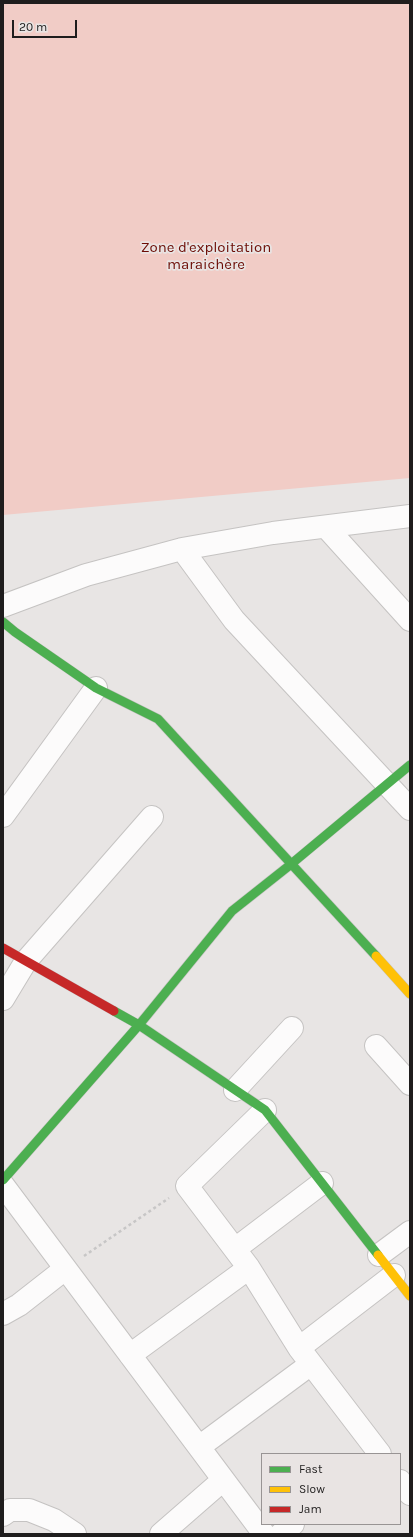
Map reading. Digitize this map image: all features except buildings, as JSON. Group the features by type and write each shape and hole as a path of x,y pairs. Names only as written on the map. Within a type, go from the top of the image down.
{"street":[{"path":"3,606 86,575 182,549 273,533 410,516"},
{"path":"326,527 410,620"},
{"path":"182,549 234,620 410,809"},
{"path":"3,622 15,632 96,688 158,719 290,865 410,994"},
{"path":"3,816 96,688"},
{"path":"3,1180 139,1025 232,911 290,865 410,765"},
{"path":"3,999 26,962 152,817"},
{"path":"3,948 139,1025 265,1110 410,1296"},
{"path":"235,1090 292,1028"},
{"path":"376,1046 410,1084"},
{"path":"265,1110 187,1186 248,1268 305,1356 379,1453"},
{"path":"234,1249 322,1183"},
{"path":"3,1185 264,1534"},
{"path":"379,1255 410,1232"},
{"path":"130,1355 248,1268"},
{"path":"3,1314 20,1305 65,1269"},
{"path":"198,1447 305,1356 394,1275"},
{"path":"161,1534 223,1480"},
{"path":"401,1482 410,1494"},
{"path":"3,1515 10,1510 29,1510 54,1520 75,1534"},
{"path":"281,1534 292,1525"}],"path":[{"path":"65,1269 187,1186"}],"green space":[{"name":"Zone d'exploitation maraichère","path":"3,3 410,3 410,478 3,515"}],"traffic: fast":[{"path":"3,622 15,632 96,688 158,719 376,956"},
{"path":"3,1180 139,1025 232,911 290,865 410,765"},
{"path":"114,1011 139,1025 265,1110 378,1255"}],"traffic: slow":[{"path":"376,956 410,994"},
{"path":"378,1255 410,1296"}],"traffic: jam":[{"path":"3,948 114,1011"}]}
